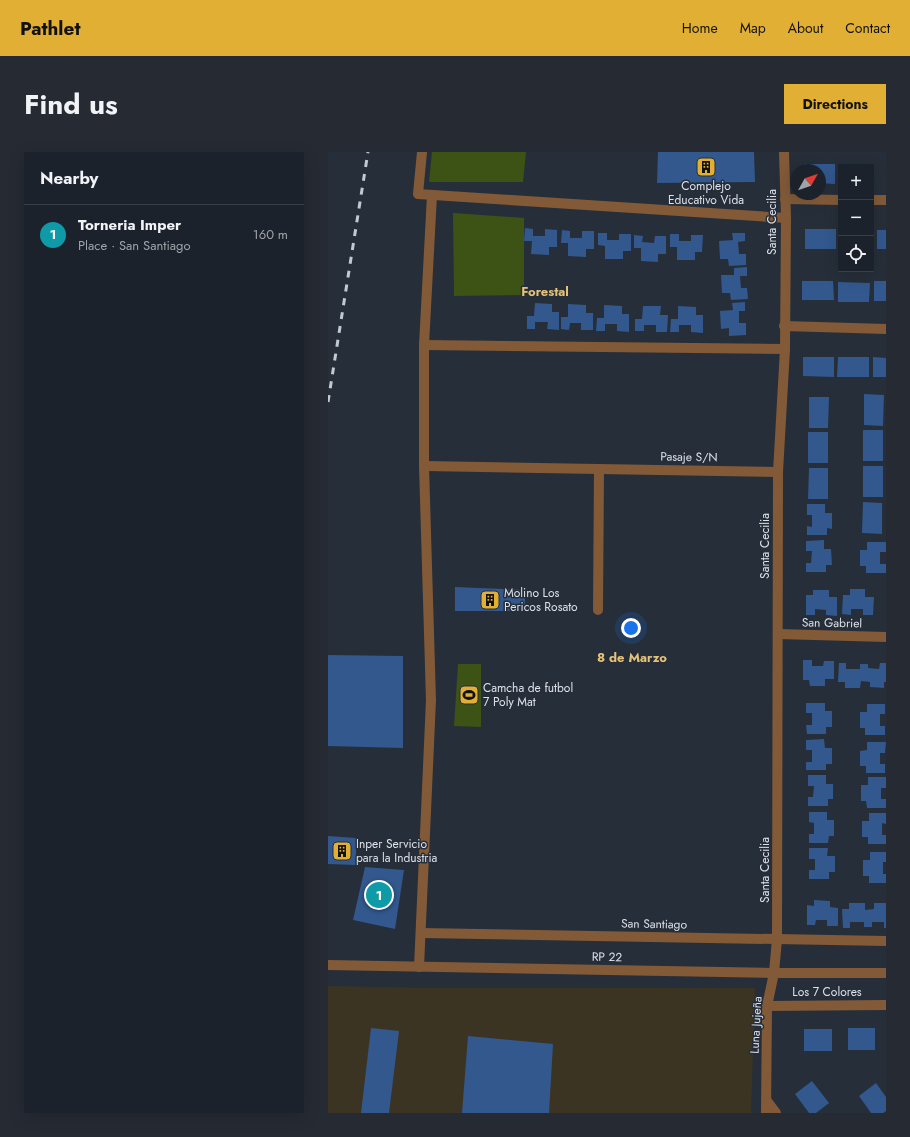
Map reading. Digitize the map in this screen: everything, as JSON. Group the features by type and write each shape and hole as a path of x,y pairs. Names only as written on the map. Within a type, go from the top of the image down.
{"street":[{"path":"422,152 418,194 786,218"},
{"name":"Santa Cecilia","path":"777,939 778,472 784,349 786,218 784,152"},
{"path":"419,967 431,700 424,466 424,344 432,195"},
{"path":"785,199 838,200"},
{"path":"874,200 886,200"},
{"path":"784,326 886,329"},
{"path":"424,344 784,349"},
{"name":"Pasaje S/N","path":"424,466 778,472"},
{"path":"598,610 599,469"},
{"name":"San Gabriel","path":"778,634 886,637"},
{"name":"San Santiago","path":"421,933 886,941"},
{"name":"Luna Jujeña","path":"766,1113 767,1006 774,973 777,939"},
{"name":"RP 22","path":"328,965 774,973 886,973"},
{"name":"Los 7 Colores","path":"767,1006 886,1005"},
{"path":"766,1101 776,1113"}],"shaded area":[{"path":"328,986 431,988 755,988 751,1113 328,1113"}],"green space":[{"path":"432,152 526,152 523,182 429,182"},
{"path":"453,213 524,218 524,295 454,296"},
{"name":"Camcha de futbol 7 Poly Mat","path":"458,664 481,664 481,727 454,726"}],"building":[{"name":"Complejo Educativo Vida","path":"658,152 754,152 755,182 657,183"},
{"path":"826,164 835,164 835,184 826,183"},
{"path":"525,228 533,229 533,236 545,236 545,229 557,230 557,247 549,247 549,255 531,254 532,241 524,241"},
{"path":"805,229 836,229 836,249 805,249"},
{"path":"562,230 570,231 570,238 582,238 582,231 594,231 594,249 586,249 586,257 568,256 568,243 561,243"},
{"path":"877,230 886,230 886,249 877,249"},
{"path":"598,233 607,233 607,240 619,240 619,234 631,234 631,251 623,251 623,259 605,259 605,246 598,245"},
{"path":"732,233 745,233 745,241 738,242 739,254 746,254 746,265 729,266 728,259 720,259 719,241 733,240"},
{"path":"670,234 679,234 679,241 691,241 691,235 703,235 702,252 695,252 695,260 677,260 677,247 670,247"},
{"path":"634,235 643,236 642,242 654,243 655,236 666,236 666,254 658,254 658,262 641,261 641,248 634,248"},
{"path":"747,267 747,276 740,276 741,288 747,288 748,299 731,300 730,293 722,293 721,275 734,275 734,268"},
{"path":"802,281 833,281 834,300 802,300"},
{"path":"874,281 886,281 886,301 874,301"},
{"path":"838,282 870,283 869,302 838,302"},
{"path":"745,302 745,311 739,311 739,323 746,323 746,335 729,336 729,328 721,329 720,311 733,310 732,303"},
{"path":"535,303 552,304 552,312 559,312 559,330 547,329 548,322 535,322 535,329 527,329 527,316 534,316"},
{"path":"568,304 586,305 586,313 593,313 593,330 581,330 581,323 570,323 569,330 561,329 561,317 568,317"},
{"path":"604,305 622,306 622,314 629,314 629,332 617,331 617,324 605,324 605,331 596,331 597,318 604,318"},
{"path":"643,306 661,306 660,315 668,315 667,332 656,332 656,325 644,325 644,331 635,331 635,319 642,319"},
{"path":"678,306 696,307 696,315 703,315 703,333 691,332 691,325 679,325 679,332 670,332 671,319 678,319"},
{"path":"803,357 834,357 834,377 803,376"},
{"path":"838,357 869,357 869,377 837,377"},
{"path":"873,357 886,358 886,377 873,377"},
{"path":"864,394 884,395 883,426 864,425"},
{"path":"809,397 829,397 828,428 809,428"},
{"path":"863,430 883,430 883,461 863,461"},
{"path":"808,432 828,432 828,463 808,463"},
{"path":"863,466 883,466 883,497 863,497"},
{"path":"809,468 828,468 828,499 808,499"},
{"path":"863,502 882,503 882,534 862,533"},
{"path":"807,504 825,504 825,513 832,513 832,529 827,528 827,535 807,535 807,526 812,527 812,515 807,515"},
{"path":"824,540 824,549 831,549 832,565 826,565 826,572 806,572 806,563 811,563 812,551 806,551 806,541"},
{"path":"867,542 886,542 886,552 880,552 880,564 886,564 886,573 866,573 866,566 860,566 860,550 867,550"},
{"name":"Molino Los Pericos Rosato","path":"455,587 525,590 525,611 455,611"},
{"path":"850,589 865,589 865,597 874,597 873,615 863,615 863,609 851,609 851,615 842,614 843,595 850,595"},
{"path":"813,590 829,590 829,597 837,597 837,616 826,615 826,610 815,609 815,615 806,615 806,595 813,595"},
{"path":"328,655 403,656 403,748 328,746"},
{"path":"803,660 812,660 812,666 823,666 824,661 834,661 834,679 825,679 825,686 810,686 809,680 803,680"},
{"path":"839,663 846,663 846,669 860,669 860,664 868,664 868,668 879,669 880,663 886,663 886,682 884,682 884,688 870,687 870,682 861,681 860,688 845,688 845,682 838,682"},
{"path":"806,703 825,703 825,711 832,711 832,727 826,727 826,734 807,734 806,725 812,725 812,713 806,713"},
{"path":"867,704 885,704 885,714 880,714 880,726 885,726 885,735 865,735 865,728 860,728 860,712 867,712"},
{"path":"824,739 825,748 832,748 832,764 826,764 826,770 806,770 806,762 812,762 812,750 806,750 806,740"},
{"path":"867,742 886,742 885,753 880,753 880,764 885,764 885,773 866,773 866,766 860,766 860,751 867,750"},
{"path":"808,775 826,775 826,784 833,784 833,799 828,799 828,806 808,806 808,797 813,797 814,786 808,786"},
{"path":"868,777 886,777 886,788 881,788 881,799 886,799 886,808 867,808 866,801 861,801 861,785 868,785"},
{"path":"809,812 827,812 827,820 834,820 834,836 829,836 828,843 809,843 809,834 814,834 814,823 809,822"},
{"path":"869,813 886,813 886,824 882,823 882,835 886,835 886,844 868,844 868,837 862,837 862,821 869,821"},
{"name":"Inper Servicio para la Industria","path":"328,836 356,838 356,865 328,864"},
{"path":"809,848 828,848 827,856 835,856 835,872 829,872 829,879 809,879 809,870 815,870 815,859 809,859"},
{"path":"870,852 886,852 886,862 883,862 883,874 886,874 886,883 869,883 869,876 863,876 863,860 870,860"},
{"path":"365,867 404,870 395,929 353,920"},
{"path":"814,900 830,901 830,907 838,908 838,926 827,926 827,920 816,920 815,925 807,925 807,905 814,906"},
{"path":"849,903 865,903 865,910 874,909 874,903 886,903 886,928 884,928 884,922 872,922 872,927 864,927 864,922 850,922 850,928 843,928 842,909 849,909"},
{"path":"371,1028 399,1031 389,1113 361,1113"},
{"path":"848,1028 875,1028 875,1050 848,1050"},
{"path":"804,1029 832,1029 832,1051 804,1051"},
{"path":"468,1036 553,1044 549,1113 462,1113"},
{"path":"812,1081 829,1103 816,1113 809,1113 795,1094"},
{"path":"876,1083 886,1097 886,1111 883,1113 871,1113 859,1096"}],"railway":[{"path":"328,402 368,152"}],"place":[{"name":"Complejo Educativo Vida","path":"706,167"},
{"name":"Molino Los Pericos Rosato","path":"490,600"},
{"name":"Camcha de futbol 7 Poly Mat","path":"469,695"},
{"name":"Inper Servicio para la Industria","path":"342,851"},
{"name":"Torneria Imper","path":"379,895"}],"district":[{"name":"Forestal","path":"545,291"},
{"name":"8 de Marzo","path":"632,657"}]}
